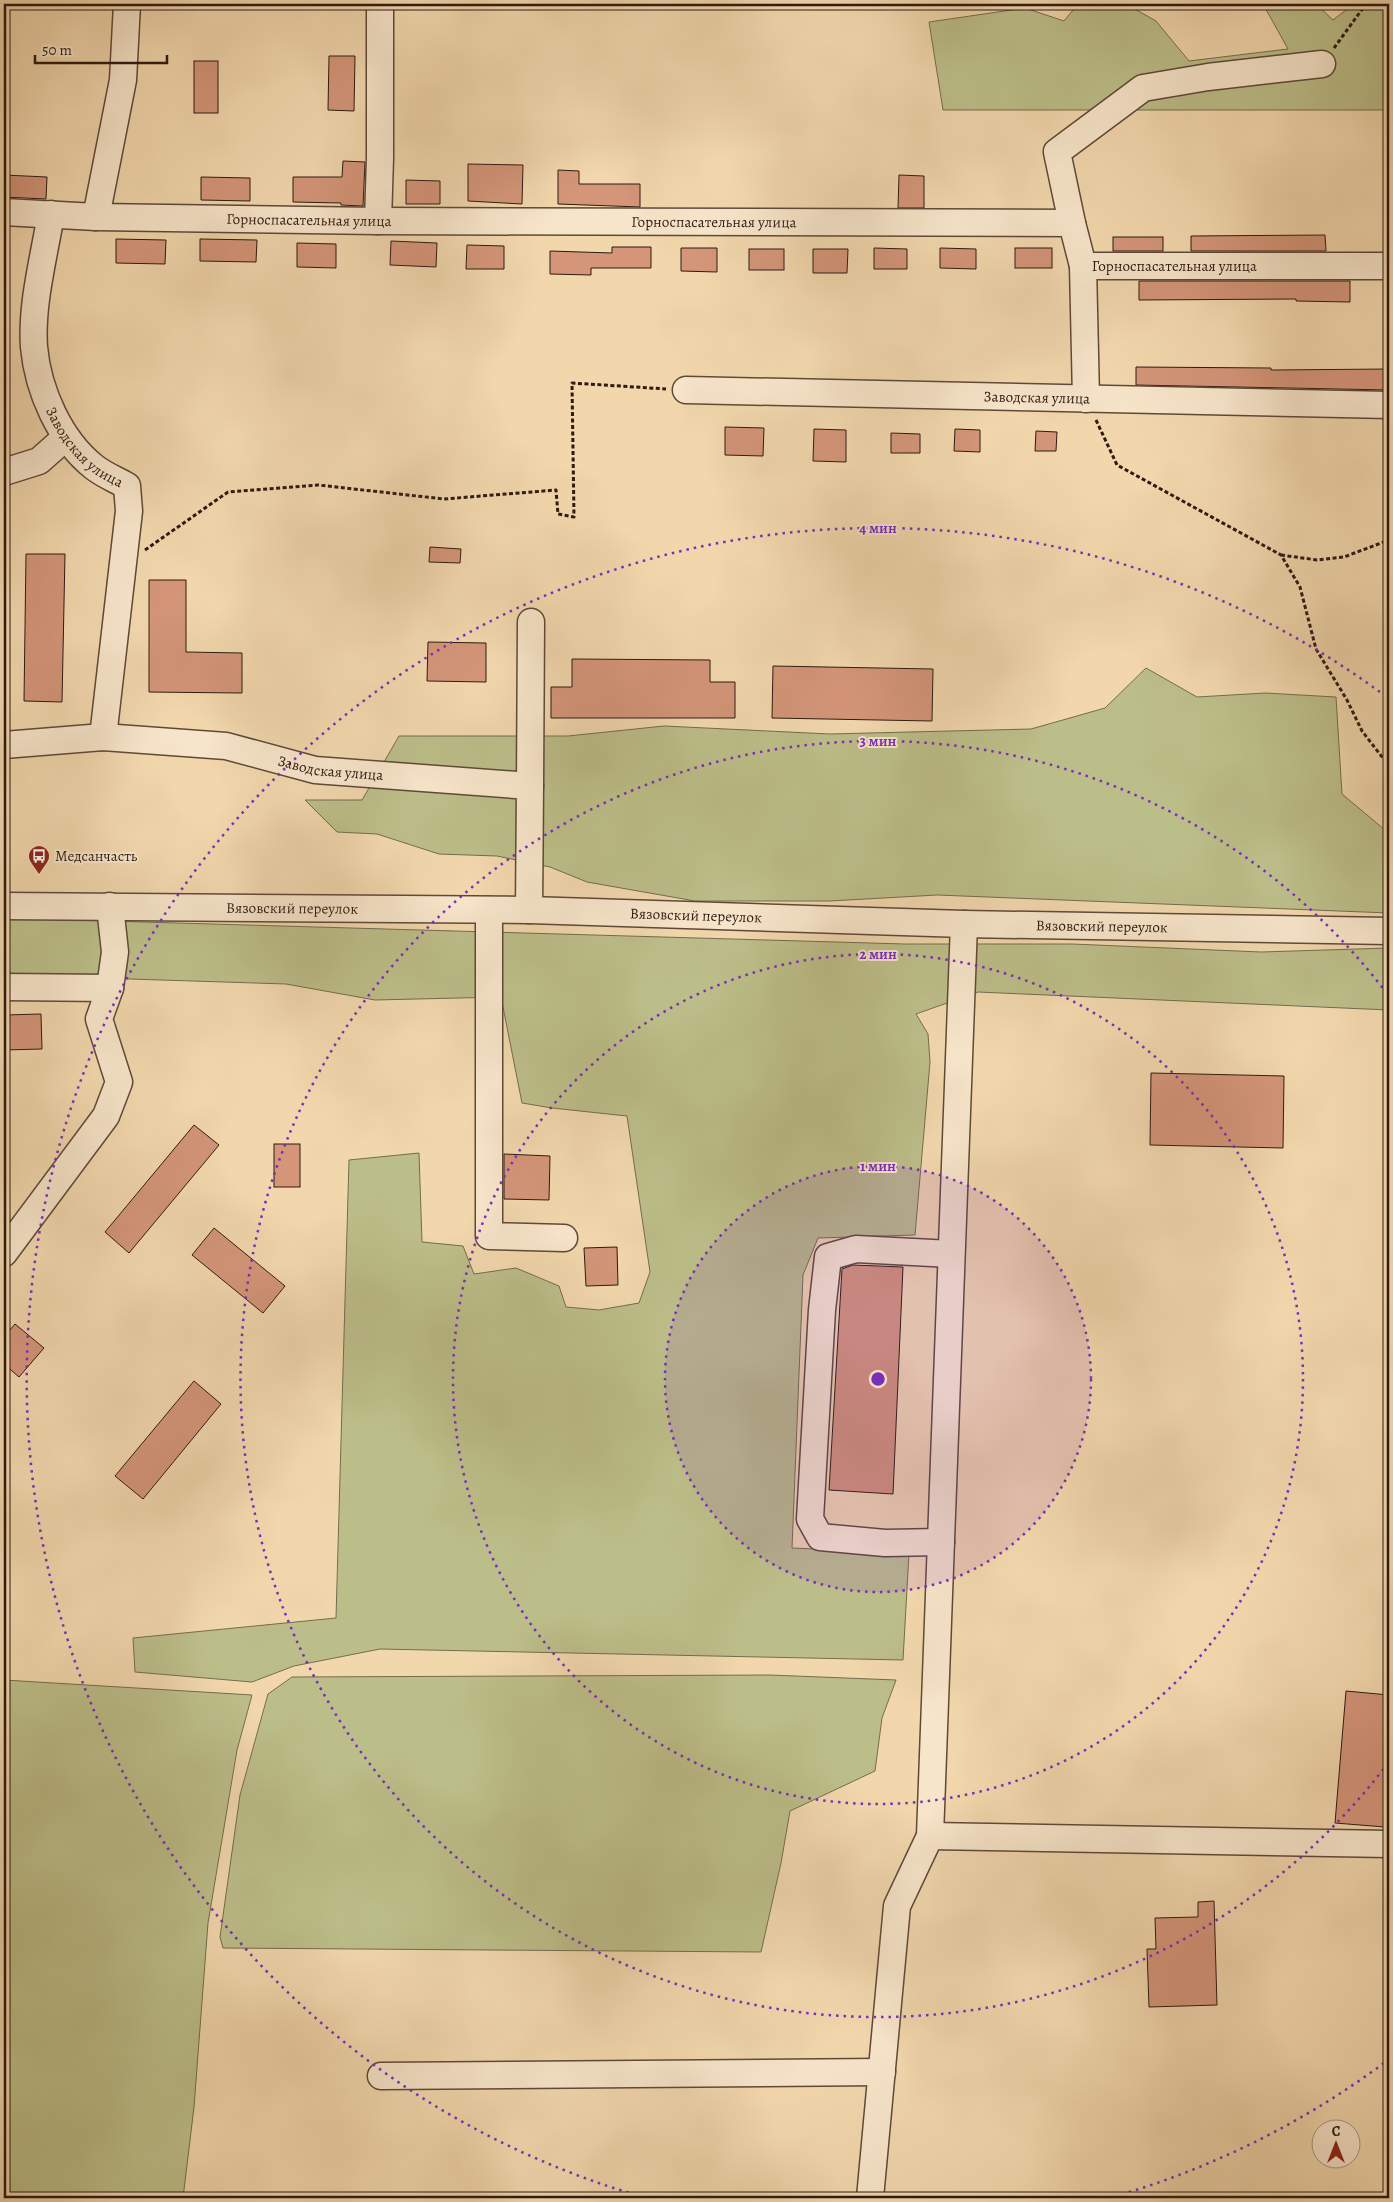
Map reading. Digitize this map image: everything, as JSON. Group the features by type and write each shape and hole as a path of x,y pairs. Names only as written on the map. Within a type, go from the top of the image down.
{"street":[{"path":"96,216 124,80 127,4"},
{"path":"378,221 380,4"},
{"path":"1072,223 1057,152 1143,88 1208,77 1322,64"},
{"name":"Горноспасательная улица","path":"4,212 96,216 378,221 1072,223 1083,266 1389,266"},
{"name":"Заводская улица","path":"51,214 36,304 34,347 44,395 65,438 94,468 127,486 128,511 103,737"},
{"path":"1083,266 1086,399"},
{"name":"Заводская улица","path":"686,390 1389,405"},
{"path":"4,472 39,461 65,438"},
{"path":"529,910 531,622"},
{"name":"Заводская улица","path":"4,745 103,737 226,746 315,770 530,786"},
{"name":"Вязовский переулок","path":"4,906 529,910 964,924 1389,931"},
{"path":"5,1250 106,1116 119,1082 99,1019 110,988 115,952 110,906"},
{"path":"489,910 488,1236 564,1238"},
{"path":"870,2198 898,1906 930,1836 964,924"},
{"path":"4,986 110,988"},
{"path":"941,1542 885,1543 820,1537 810,1519 822,1310 828,1257 856,1249 952,1254"},
{"path":"930,1836 1389,1844"},
{"path":"381,2076 882,2072"}],"path":[{"path":"1322,64 1366,4"},
{"path":"122,567 228,492 318,485 444,499 556,490 558,514 574,517 572,384 686,390"},
{"path":"1086,399 1117,465 1281,555 1317,560 1344,557 1389,540"},
{"path":"1281,555 1300,587 1316,649 1347,700 1362,731 1389,766"}],"green space":[{"path":"1078,4 1126,4 1156,21 1189,61 1288,49 1263,4 1316,4 1333,20 1354,4 1389,4 1389,110 943,110 929,22 1025,8 1064,21"},
{"path":"1146,668 1197,697 1265,693 1336,697 1342,794 1385,830 1389,829 1389,913 937,895 830,901 695,901 587,882 550,867 497,856 439,854 377,834 337,832 305,800 362,800 399,736 568,736 664,726 830,734 1031,729 1105,708"},
{"path":"4,918 905,944 1072,944 1261,952 1389,948 1389,1010 978,992 916,1014 928,1034 930,1062 915,1235 818,1238 803,1275 792,1548 909,1553 903,1660 380,1649 294,1666 252,1682 135,1672 133,1638 336,1618 349,1160 419,1153 422,1242 463,1246 474,1274 516,1268 559,1286 566,1307 599,1310 639,1303 650,1272 627,1116 522,1103 501,997 375,1000 286,984 4,975"},
{"path":"770,1675 896,1680 882,1718 875,1771 790,1811 781,1863 761,1952 223,1948 220,1937 240,1795 268,1694 292,1677"},
{"path":"4,1680 252,1695 237,1750 208,1923 194,2107 183,2198 4,2198"}],"building":[{"path":"329,56 355,56 354,111 328,110"},
{"path":"194,61 218,61 218,113 194,113"},
{"path":"343,161 365,162 363,206 341,205 341,203 293,202 293,177 342,177"},
{"path":"468,164 523,165 522,204 468,201"},
{"path":"558,170 579,171 579,184 640,184 640,207 558,204"},
{"path":"4,175 47,177 46,199 4,197"},
{"path":"899,175 924,176 924,208 898,208"},
{"path":"201,177 250,178 250,201 201,200"},
{"path":"406,180 440,181 440,204 406,204"},
{"path":"1325,235 1326,251 1191,251 1191,236"},
{"path":"1113,237 1163,237 1163,251 1113,251"},
{"path":"116,239 166,240 165,264 116,263"},
{"path":"200,239 257,240 256,262 200,261"},
{"path":"391,241 437,243 436,267 390,265"},
{"path":"297,243 336,244 336,268 297,267"},
{"path":"467,245 504,246 504,269 466,269"},
{"path":"612,247 651,247 651,268 591,268 591,275 550,274 550,251 612,253"},
{"path":"681,248 717,248 717,272 681,271"},
{"path":"874,248 907,249 907,269 874,269"},
{"path":"940,248 976,249 976,269 940,268"},
{"path":"1015,248 1052,248 1052,268 1015,268"},
{"path":"749,249 784,249 784,270 749,270"},
{"path":"813,249 848,249 847,273 813,273"},
{"path":"1139,281 1350,281 1350,302 1296,301 1296,299 1139,300"},
{"path":"1136,367 1271,368 1271,370 1389,369 1389,390 1136,385"},
{"path":"725,427 764,428 763,456 725,455"},
{"path":"814,429 846,430 846,462 813,461"},
{"path":"955,429 980,430 980,452 954,451"},
{"path":"1036,431 1057,432 1056,451 1035,451"},
{"path":"891,433 920,434 920,453 891,453"},
{"path":"430,547 461,549 460,563 429,562"},
{"path":"26,554 65,554 62,702 24,701"},
{"path":"149,580 186,580 186,652 242,653 242,693 149,692"},
{"path":"428,642 486,643 486,682 427,681"},
{"path":"572,659 710,660 710,682 735,682 735,718 551,718 551,687 572,687"},
{"path":"773,666 933,669 932,721 772,718"},
{"path":"41,1014 42,1049 4,1050 4,1015"},
{"path":"1151,1073 1284,1076 1283,1148 1150,1145"},
{"path":"194,1125 219,1145 129,1253 105,1232"},
{"path":"274,1144 300,1144 300,1187 274,1187"},
{"path":"504,1154 550,1156 549,1200 504,1199"},
{"path":"214,1228 285,1286 263,1313 192,1255"},
{"path":"617,1247 618,1285 586,1286 584,1248"},
{"path":"853,1265 903,1267 893,1494 829,1490 842,1269"},
{"path":"15,1324 44,1348 19,1377 4,1364 4,1337"},
{"path":"194,1381 221,1404 143,1499 115,1476"},
{"path":"1346,1691 1389,1695 1389,1776 1385,1827 1335,1823"},
{"path":"1214,1901 1217,2005 1149,2007 1147,1949 1156,1949 1155,1918 1198,1917 1198,1902"}],"place":[{"name":"Медсанчасть","path":"39,875"}]}
